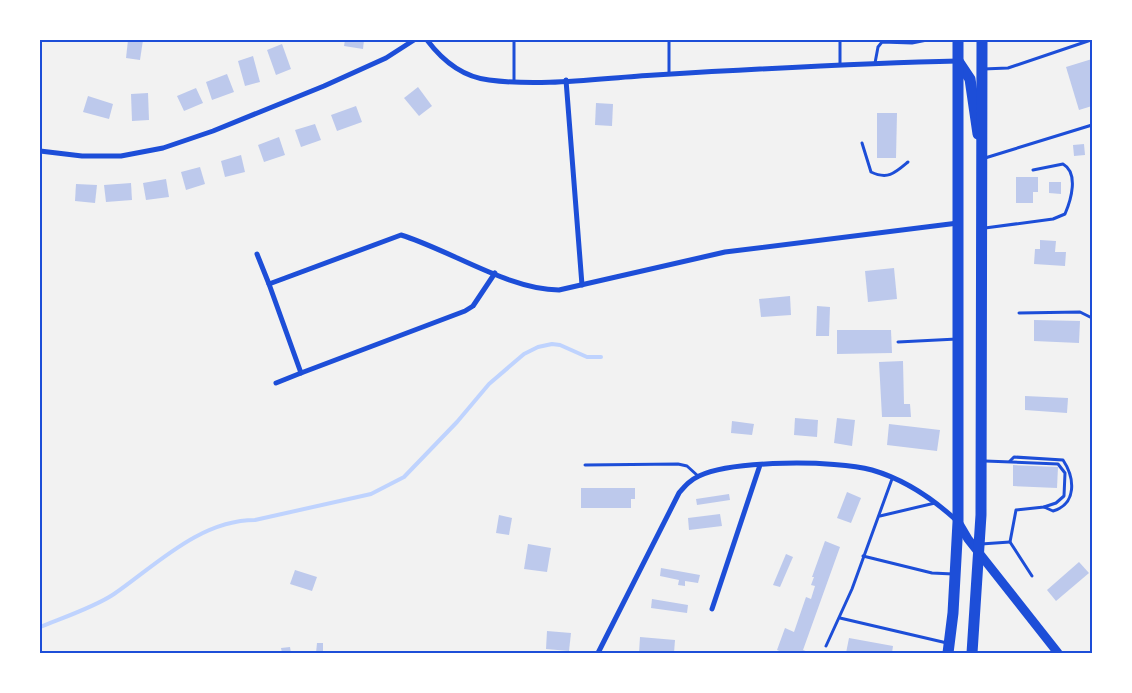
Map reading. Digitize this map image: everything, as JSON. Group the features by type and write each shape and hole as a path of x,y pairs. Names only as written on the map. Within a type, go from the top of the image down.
{"main road":[{"path":"948,648 956,574 958,522 960,339 958,40"},
{"path":"972,653 979,549 982,461 982,40"},
{"path":"958,61 970,79 975,125 982,142"}],"street":[{"path":"40,151 82,156 121,156 163,148 213,131 324,86 386,58 414,40"},
{"path":"427,40 446,61 469,75 488,80 566,80 840,64 958,61"},
{"path":"566,80 582,285"},
{"path":"269,284 401,235 517,283 548,290 582,285 725,252 958,222"},
{"path":"257,254 301,373"},
{"path":"276,383 465,311 473,306 495,273"},
{"path":"598,653 672,506 688,483 709,472 760,465 823,463 872,470 937,502 958,522 1058,653"},
{"path":"712,609 760,465"}],"lane":[{"path":"160,40 176,40"},
{"path":"514,40 514,81"},
{"path":"668,74 669,40"},
{"path":"840,40 840,64"},
{"path":"875,63 878,48 882,41 912,43 927,40"},
{"path":"982,69 1008,68 1091,40"},
{"path":"982,158 1092,125"},
{"path":"862,143 871,172 880,177 892,176 908,162"},
{"path":"982,228 1053,219 1065,214 1070,202 1072,173 1068,167 1062,164 1033,170"},
{"path":"1019,313 1080,312 1092,318"},
{"path":"898,342 960,339"},
{"path":"1009,462 1014,457 1063,460 1070,470 1071,498 1064,508 1053,511 1044,507"},
{"path":"982,461 1058,464 1064,474 1064,496 1056,503 1044,507 1016,510 1010,542 1032,576"},
{"path":"585,464 678,464 687,466 698,477"},
{"path":"826,646 840,618 880,516 892,479"},
{"path":"880,516 937,502"},
{"path":"979,549 1010,542"},
{"path":"863,556 932,573 956,574"},
{"path":"840,618 924,637 948,648"}],"building":[{"path":"128,40 143,40 140,60 126,58"},
{"path":"345,40 364,40 363,49 344,46"},
{"path":"282,44 291,69 276,75 267,50"},
{"path":"253,56 260,82 245,86 238,61"},
{"path":"1092,59 1092,106 1079,110 1066,67"},
{"path":"227,74 234,92 212,100 206,82"},
{"path":"418,87 432,106 419,116 404,98"},
{"path":"196,88 203,103 184,111 177,96"},
{"path":"148,93 149,120 132,121 131,94"},
{"path":"88,96 113,104 109,119 83,112"},
{"path":"596,103 613,104 612,126 595,125"},
{"path":"356,106 362,122 337,131 331,115"},
{"path":"877,113 897,113 896,158 877,158"},
{"path":"315,124 321,140 301,147 295,130"},
{"path":"279,137 285,155 264,162 258,145"},
{"path":"1084,144 1085,155 1074,156 1073,145"},
{"path":"241,155 245,172 225,177 221,161"},
{"path":"200,167 205,184 186,190 181,172"},
{"path":"1016,177 1038,177 1038,192 1033,192 1033,203 1016,203"},
{"path":"166,179 169,197 146,200 143,183"},
{"path":"1049,182 1061,182 1061,194 1049,193"},
{"path":"131,183 132,200 106,202 104,185"},
{"path":"76,184 97,185 95,203 75,201"},
{"path":"1040,240 1056,241 1055,252 1066,252 1065,266 1034,264 1035,249 1040,249"},
{"path":"894,268 897,299 868,302 865,271"},
{"path":"790,296 791,315 761,317 759,299"},
{"path":"817,306 830,307 829,336 816,336"},
{"path":"1034,320 1080,321 1079,343 1034,341"},
{"path":"837,330 891,330 892,353 837,354"},
{"path":"903,361 904,404 910,404 911,417 882,417 879,362"},
{"path":"1025,396 1068,398 1067,413 1025,410"},
{"path":"795,418 818,420 817,437 794,435"},
{"path":"837,418 855,420 852,446 834,443"},
{"path":"732,421 754,424 752,435 731,433"},
{"path":"889,424 940,430 937,451 887,445"},
{"path":"1013,465 1058,467 1057,488 1013,486"},
{"path":"581,488 635,488 635,499 631,499 631,508 581,508"},
{"path":"847,492 861,498 851,523 837,518"},
{"path":"729,494 730,500 697,505 696,499"},
{"path":"720,514 722,526 689,530 688,518"},
{"path":"499,515 512,518 509,535 496,533"},
{"path":"825,541 840,547 803,650 811,653 784,653 777,650 785,628 794,632 806,597 811,599 815,586 811,585 814,577 812,577"},
{"path":"528,544 551,548 547,572 524,569"},
{"path":"786,554 793,557 780,587 773,585"},
{"path":"1079,562 1089,573 1056,601 1047,590"},
{"path":"661,568 700,575 698,583 685,581 685,586 678,585 679,580 660,576"},
{"path":"295,570 317,577 312,591 290,584"},
{"path":"652,599 688,605 687,613 651,608"},
{"path":"547,631 571,633 569,651 546,649"},
{"path":"640,637 675,640 674,653 639,653"},
{"path":"849,638 893,646 892,653 846,653"},
{"path":"317,643 323,643 323,653 316,653"},
{"path":"290,647 291,653 282,653 281,648"}],"waterway":[{"path":"40,627 106,599 180,546 216,527 371,494 404,477 457,422 489,384 524,354 538,347 552,344 560,345 587,357 601,357"}]}
